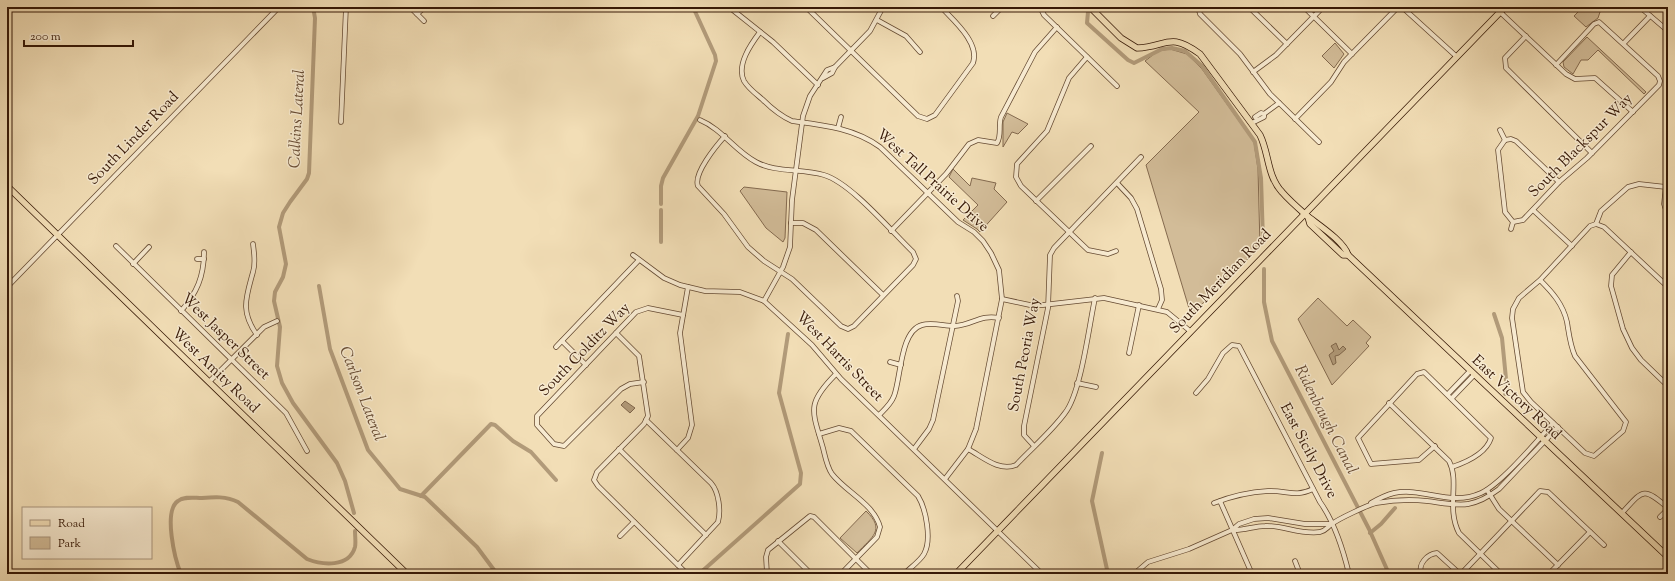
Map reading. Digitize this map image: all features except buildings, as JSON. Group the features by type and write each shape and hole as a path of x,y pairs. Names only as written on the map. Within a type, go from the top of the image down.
{"main road":[{"name":"East Victory Road","path":"1090,7 1125,41 1137,48 1165,41 1174,41 1192,48 1206,61 1254,121 1265,144 1270,172 1277,186 1306,215 1310,224 1343,255 1348,255 1668,557"},
{"name":"South Meridian Road","path":"956,574 1190,332 1306,215 1502,9"},
{"name":"West Amity Road","path":"7,186 407,574"}],"street":[{"name":"South Linder Road","path":"7,287 279,7"},
{"path":"341,122 346,7"},
{"path":"410,7 424,21"},
{"path":"417,14 425,7"},
{"path":"729,7 760,32 818,85"},
{"path":"806,7 918,116 927,119 935,115 973,63 974,51 971,43 941,7"},
{"path":"764,301 782,271 790,247 801,122 810,96 823,78 832,74 835,67 870,31 883,7"},
{"path":"993,16 1002,7"},
{"path":"1040,7 1044,15 1117,86"},
{"path":"1249,7 1287,44"},
{"path":"1304,7 1352,54"},
{"path":"1253,72 1287,44 1323,7"},
{"path":"1295,119 1331,82 1344,62 1398,7"},
{"path":"1402,7 1457,57"},
{"path":"1640,7 1668,31"},
{"path":"1198,8 1200,14 1230,43 1279,103 1319,142"},
{"path":"1502,9 1526,36 1566,74 1575,79 1595,78 1633,112"},
{"path":"1556,65 1594,24 1599,22 1624,44 1650,16"},
{"path":"877,20 906,36 920,52"},
{"path":"891,231 946,174 969,144 978,140 997,143 1000,137 999,124 1001,117 1035,52 1057,27"},
{"name":"West Tall Prairie Drive","path":"760,32 748,50 742,75 747,85 775,112 792,121 838,128 865,137 880,147 958,222 974,232 986,246 999,270 1002,299 976,429 968,449 946,479"},
{"path":"1526,36 1505,58 1504,66 1592,153"},
{"name":"South Blackspur Way","path":"1513,222 1523,220 1659,85 1660,81 1658,76 1624,44"},
{"path":"1088,57 1069,78 1051,125 1019,160 1016,173 1019,183 1088,250 1108,254 1116,251"},
{"path":"1254,121 1259,121 1264,117 1264,114 1279,103"},
{"path":"838,128 841,117"},
{"path":"700,120 711,125 725,136 756,162 770,167 822,174 842,184 913,252 916,259 913,265 854,326 848,329 841,326 792,279 782,271 764,261 748,247 724,214 699,188 697,182 698,176 713,151 725,136"},
{"path":"1500,130 1505,140"},
{"path":"1511,229 1513,222 1506,212 1498,150 1505,140 1511,139 1516,141 1560,182"},
{"path":"1036,201 1091,146"},
{"name":"South Peoria Way","path":"1034,446 1026,438 1024,426 1049,304 1050,255 1069,232 1141,157"},
{"path":"1668,168 1664,204 1668,216"},
{"path":"1117,183 1131,198 1137,209 1161,288 1162,300 1158,309"},
{"path":"1596,224 1601,211 1628,187 1639,184 1666,187"},
{"path":"1533,210 1572,246"},
{"path":"791,223 803,223 816,230 883,295"},
{"path":"1540,280 1555,296 1563,309 1570,344 1575,356 1624,420 1626,425 1623,431 1596,454 1590,456 1585,454 1526,397 1520,386 1512,318 1513,309 1519,298 1540,280 1590,226 1596,224 1604,227 1668,287"},
{"path":"253,244 253,272 246,295 246,311 250,326 257,335"},
{"name":"West Jasper Street","path":"116,246 286,413 307,451"},
{"path":"133,264 150,247"},
{"path":"181,311 194,297 204,259 204,252"},
{"path":"1631,252 1615,271 1611,278 1610,286 1628,342 1641,360 1664,384 1668,386"},
{"name":"West Harris Street","path":"633,255 664,278 688,287 705,291 740,292 764,301 812,345 836,374 946,479 996,532 1042,574"},
{"path":"197,259 204,259"},
{"path":"556,347 639,260"},
{"path":"677,450 688,438 692,425 680,343 688,287"},
{"path":"914,449 929,429 933,420 958,301 957,296"},
{"path":"1002,299 1030,304 1049,304 1095,298 1139,305 1158,309 1172,315 1190,332"},
{"path":"968,449 998,466 1008,468 1016,464 1065,414 1072,402 1077,383 1095,298"},
{"path":"1129,354 1139,305"},
{"name":"South Colditz Way","path":"644,382 630,384 621,389 567,444 560,447 554,444 538,428 536,422 537,416 616,333 642,309 648,308 683,315"},
{"path":"879,415 894,397 907,338 915,328 927,324 953,326 967,325 986,316 999,318"},
{"path":"209,382 264,327 277,322"},
{"path":"616,333 639,356 648,410 646,420 597,472 594,480 598,486 687,574"},
{"path":"562,341 586,365"},
{"name":"East Sicily Drive","path":"1196,394 1208,380 1222,353 1229,347 1235,345 1242,349 1342,545 1349,574"},
{"path":"890,362 901,365"},
{"path":"1435,446 1419,460 1371,464 1358,438 1389,403 1417,374 1421,372 1426,374 1448,394 1491,438 1474,459 1452,467"},
{"path":"1448,394 1472,373"},
{"path":"1452,398 1472,373"},
{"path":"836,374 820,390 815,402 813,415 832,474 876,516 880,527 877,537 841,574"},
{"path":"1077,383 1096,387"},
{"path":"1389,403 1445,455 1452,467 1452,518 1459,534 1501,574"},
{"path":"646,420 714,487 719,514 718,522 678,565"},
{"path":"1232,530 1266,526 1319,532 1326,530 1332,524 1374,504 1404,500 1453,506 1474,503 1490,497 1499,490 1542,439 1553,423"},
{"path":"1363,509 1393,493 1410,492 1453,498 1472,496 1487,490 1542,439 1558,427"},
{"path":"819,434 839,428 851,431 918,496 924,505 927,516 926,546 924,554 904,574"},
{"path":"619,449 706,535"},
{"path":"1214,503 1246,493 1268,491 1300,494 1313,489"},
{"path":"1487,490 1490,497 1512,520 1558,564"},
{"path":"1421,574 1421,564 1434,553 1440,555 1461,574 1538,493 1542,491 1548,492 1604,545"},
{"path":"1622,513 1639,495 1646,492 1654,495 1668,508 1660,517"},
{"path":"1220,501 1252,574"},
{"path":"767,574 766,557 768,550 810,516 814,517 871,574"},
{"path":"1134,574 1148,562 1189,549 1232,530 1239,524 1254,519 1268,518 1305,524 1332,524"},
{"path":"620,536 634,522"},
{"path":"1549,574 1590,532"},
{"path":"778,541 811,574"},
{"path":"1295,561 1300,574"}],"green space":[{"path":"1583,7 1604,7 1598,18 1586,27 1574,16"},
{"path":"1587,37 1646,92 1644,94 1598,50 1588,60 1581,60 1573,74 1564,67 1563,62"},
{"path":"1335,43 1344,54 1334,68 1322,56"},
{"path":"1170,49 1187,54 1202,69 1254,142 1258,169 1260,247 1191,315 1146,165 1199,112 1145,61 1158,51"},
{"path":"1007,113 1028,124 1018,134 1012,132 1003,147 1003,122"},
{"path":"953,169 970,186 972,178 996,183 994,189 1007,202 980,232 963,220 978,205 949,177"},
{"path":"744,187 787,192 785,238 783,242 766,228 740,191"},
{"path":"1318,298 1347,326 1353,320 1371,337 1366,343 1369,346 1332,385 1298,319"},
{"path":"866,511 875,523 875,533 857,553 840,538"}],"shaded area":[{"path":"1336,343 1339,350 1343,346 1346,349 1339,355 1335,356 1336,363 1333,365 1329,355 1334,351 1331,346"},
{"path":"625,401 635,408 630,413 621,405"}],"waterway":[{"name":"Calkins Lateral","path":"313,7 315,18 309,173 307,179 283,213 279,227 286,264 283,277 275,292 274,301 280,327 277,366 282,383 293,403 337,463 345,481 354,513"},
{"path":"661,204 661,186 663,178 698,116 716,61 715,55 693,7"},
{"name":"Ridenbaugh Canal","path":"1088,12 1087,23 1128,60 1134,63 1162,49 1172,48 1185,51 1202,66 1255,142 1261,178 1263,241"},
{"path":"661,210 661,242"},
{"name":"Ridenbaugh Canal","path":"1264,269 1264,302 1272,341 1369,529 1389,574"},
{"name":"Carlson Lateral","path":"319,286 330,349 368,450 400,489 425,497 477,547 497,574"},
{"path":"1494,314 1502,338 1507,389 1505,394"},
{"path":"699,574 800,484 801,473 779,393 788,334"},
{"path":"421,496 491,424 495,425 513,441 531,452 556,480"},
{"path":"1102,453 1092,501 1108,574"},
{"name":"Calkins Lateral","path":"181,574 173,547 171,515 174,506 180,499 183,498 220,497 238,502 307,559 320,563 341,562 347,559 352,554 355,547 355,531"},
{"path":"1370,533 1381,524 1395,508"}]}
